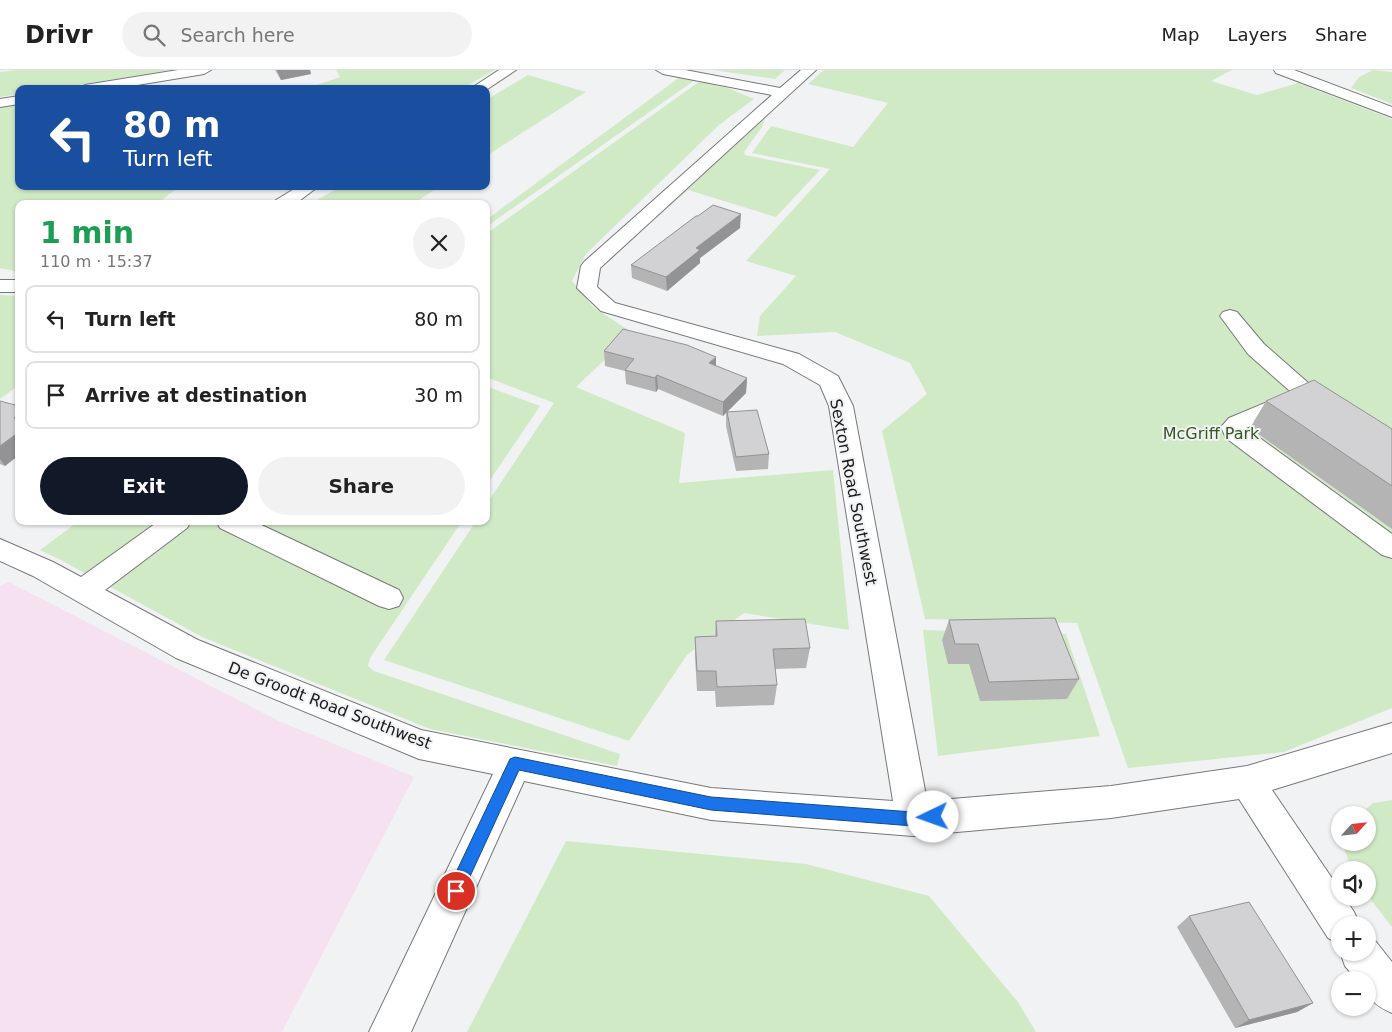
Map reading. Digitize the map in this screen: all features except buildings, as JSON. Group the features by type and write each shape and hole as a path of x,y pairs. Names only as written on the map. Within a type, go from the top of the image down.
{"street":[{"path":"110,85 204,70"},
{"path":"484,85 509,70"},
{"path":"663,70 782,93"},
{"name":"Sexton Road Southwest","path":"809,70 591,266 587,288 608,306 791,359 830,381 841,406 913,819"},
{"path":"1281,70 1392,112"},
{"path":"0,103 15,101"},
{"path":"287,200 300,190"},
{"path":"0,286 15,286"},
{"path":"1230,316 1256,348 1314,398 1237,423 1233,427 1236,432 1392,548"},
{"path":"83,591 173,525"},
{"path":"237,525 389,598"},
{"name":"De Groodt Road Southwest","path":"0,549 44,568 187,649 419,744 711,804 913,819 1111,802 1247,782 1392,738"},
{"path":"390,1032 515,763"},
{"path":"1247,782 1335,916"},
{"path":"1366,961 1392,993"}],"shaded area":[{"path":"9,582 279,721 414,777 282,1032 0,1032 0,586"}],"green space":[{"path":"17,70 170,70 78,85 15,85 15,95 0,97 0,72"},
{"path":"336,70 495,70 468,85 317,85 340,77"},
{"path":"713,70 785,70 775,79"},
{"name":"McGriff Park","path":"824,70 1232,70 1211,81 1257,95 1298,83 1392,119 1392,708 1284,752 1128,768 1077,623 925,619 882,431 927,394 910,363 835,332 757,336 760,316 796,276 746,261 830,169 752,153 771,126 853,147 888,103 808,84"},
{"path":"1373,70 1392,72 1392,104 1351,88 1359,77"},
{"path":"528,75 586,92 490,153 490,98"},
{"path":"680,77 695,80 490,224 490,217"},
{"path":"700,81 728,88 754,99 719,125 586,254 572,281 593,307 633,333 576,387 685,433 679,483 833,470 849,630 744,613 687,655 629,741 384,660 473,525 490,525 490,499 554,403 490,379 490,231"},
{"path":"15,104 15,190 174,190 162,200 15,200 15,271 0,268 0,106"},
{"path":"766,116 762,127 744,152 745,155 820,170 776,217 688,190 646,227"},
{"path":"334,190 434,190 419,200 317,200"},
{"path":"0,295 15,296 15,388 0,399"},
{"path":"490,387 540,406 490,480"},
{"path":"74,525 459,525 370,658 368,666 374,671 620,754 617,766 430,729 202,637 40,550"},
{"path":"923,630 1066,634 1100,736 938,756"},
{"path":"1392,800 1392,927 1376,906 1376,861 1349,861 1345,851 1376,851 1376,806 1370,806 1373,803"},
{"path":"566,841 806,864 929,896 1018,1002 1036,1032 467,1032"}],"route":[{"path":"456,891 515,763 711,804 913,819 933,817"}]}
